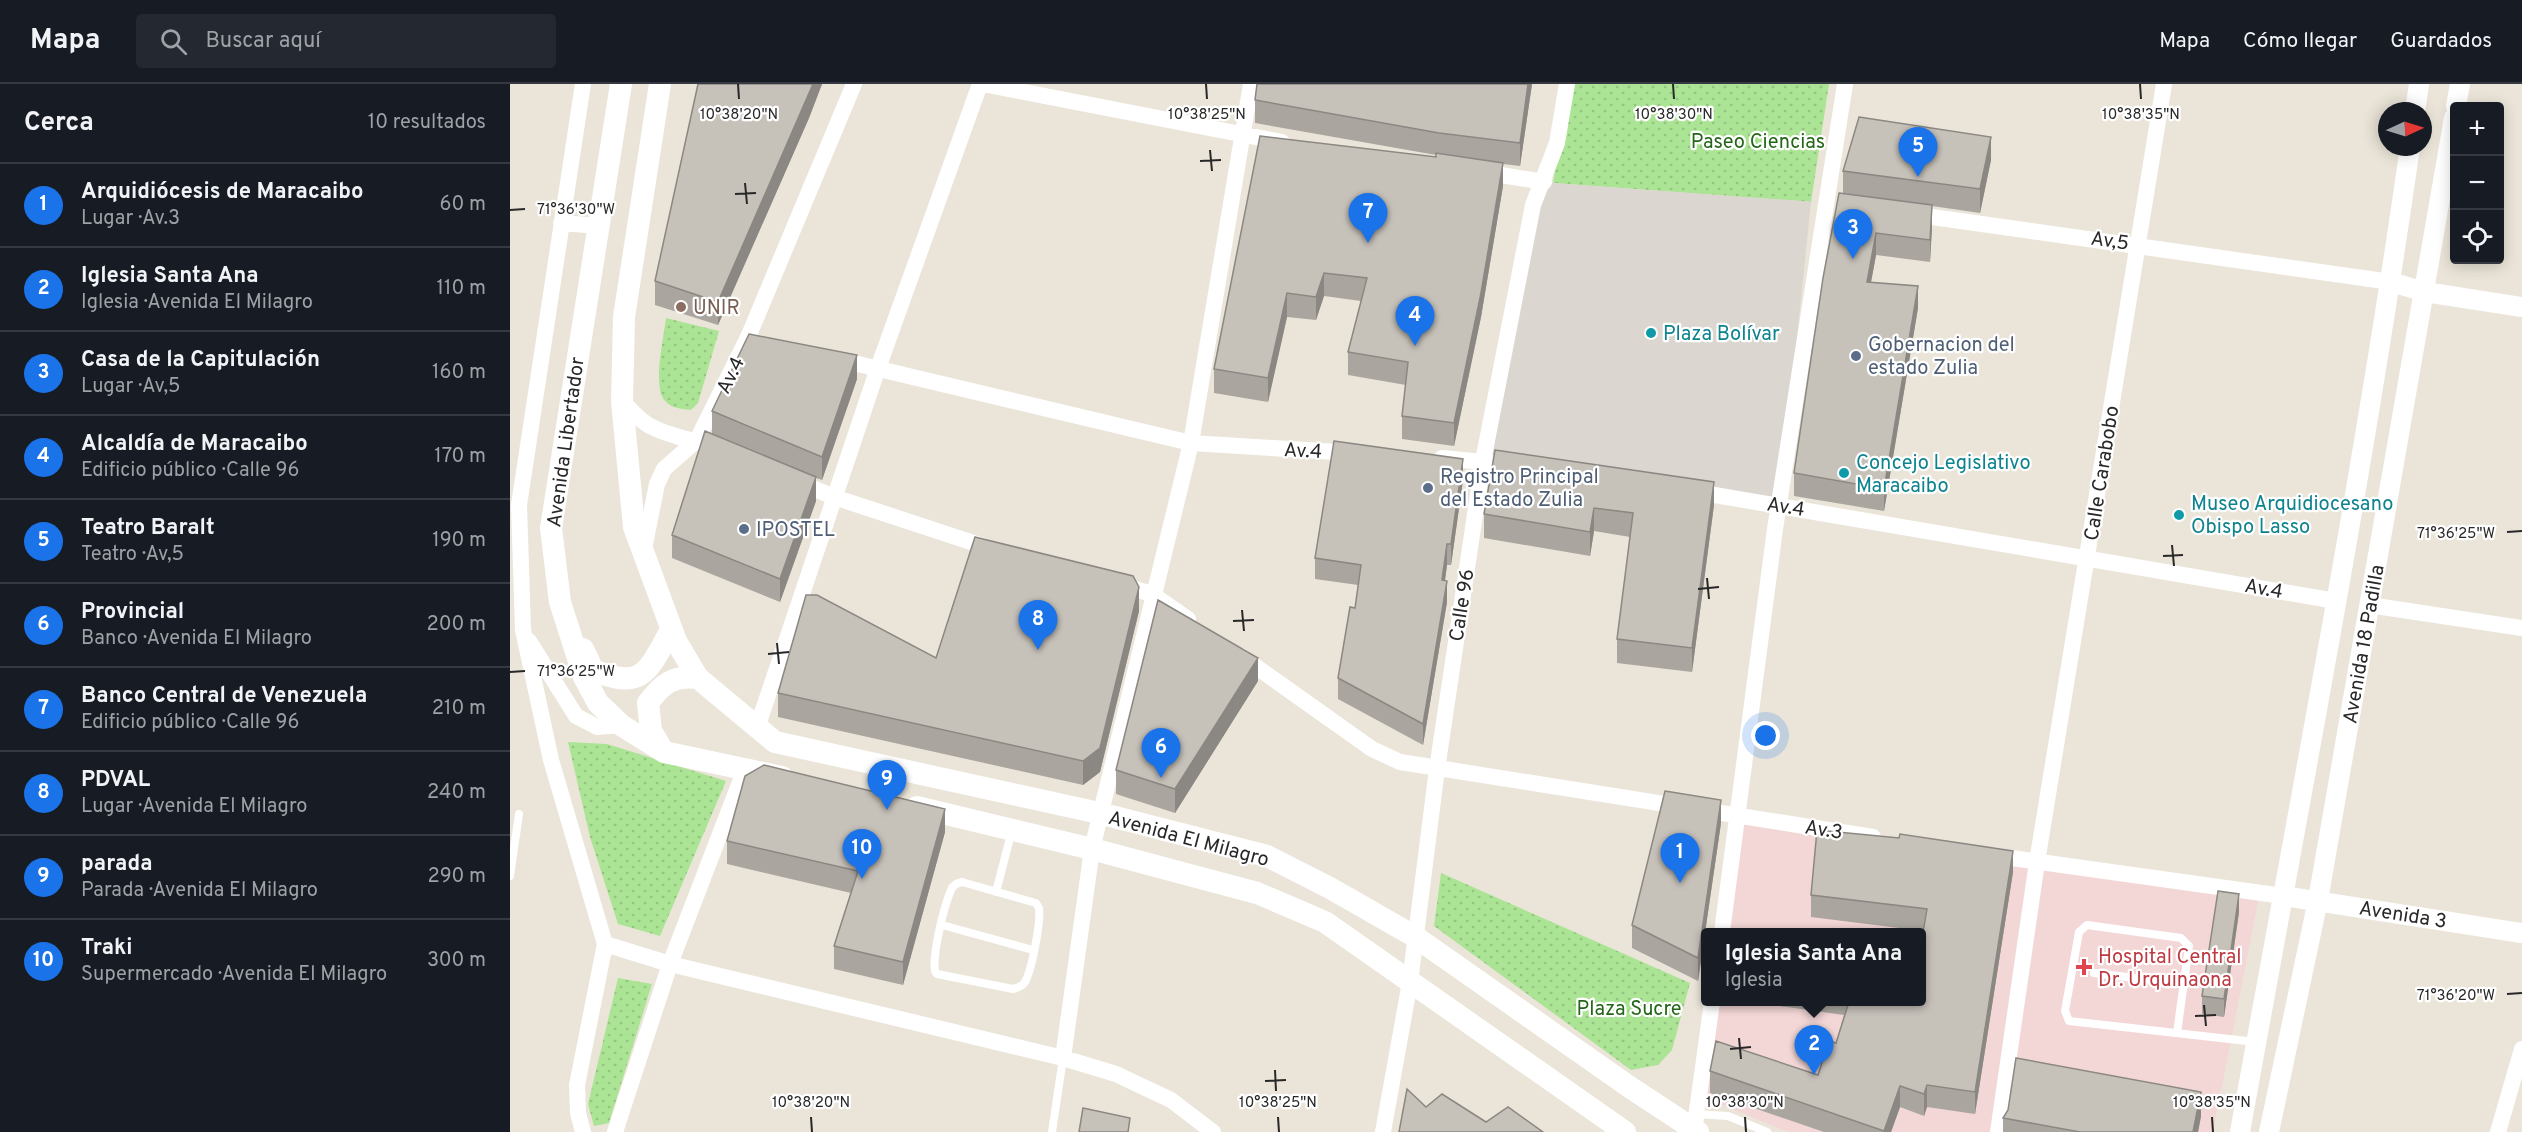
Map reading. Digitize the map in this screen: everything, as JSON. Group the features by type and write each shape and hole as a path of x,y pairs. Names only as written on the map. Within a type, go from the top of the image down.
{"main road":[{"name":"Avenida Libertador","path":"621,84 551,528 560,602 584,677 598,703 621,724 664,752 745,769"},
{"path":"660,84 624,317 622,401 634,527 671,630 698,678 757,728"},
{"path":"560,602 593,670 618,680 640,676 654,661 671,630"},
{"path":"664,752 651,731 648,703 662,685 681,676 698,678"},
{"name":"Avenida El Milagro","path":"757,728 775,742 1099,813 1267,856 1350,898 1414,936 1631,1088 1696,1127"},
{"path":"745,769 800,781"},
{"name":"Avenida El Milagro","path":"900,803 1092,849 1257,893 1325,922 1625,1132"}],"street":[{"path":"583,84 519,505 523,630 551,760 605,944 577,1085 578,1113 583,1132"},
{"name":"Av.4","path":"697,440 755,336 854,84"},
{"path":"757,728 837,498 878,371 982,84 1242,136 1300,145"},
{"path":"1063,1058 1092,849 1152,594 1191,443 1251,84"},
{"name":"Calle 96","path":"1383,1132 1410,982 1414,936 1437,769 1483,461 1533,205 1544,182 1557,143 1567,84"},
{"path":"1723,928 1780,504 1834,204 1845,84"},
{"name":"Calle Carabobo","path":"1998,1132 2037,862 2164,84"},
{"path":"2416,102 2419,84"},
{"path":"2458,102 2460,84"},
{"name":"Avenida 18 Padilla","path":"2269,1132 2318,900 2450,142"},
{"name":"Avenida 18 Padilla","path":"2240,1132 2336,601 2391,282 2409,156"},
{"path":"1463,170 1544,182"},
{"name":"Av,5","path":"1899,212 2137,244 2391,282"},
{"path":"561,223 598,226"},
{"path":"2391,282 2425,292 2522,307"},
{"name":"Av.4","path":"824,356 878,371 1191,443 1366,454"},
{"path":"622,401 648,426 674,436 697,440 740,458"},
{"path":"643,555 657,484 664,469 697,440"},
{"path":"1424,457 1528,467"},
{"path":"783,476 837,498 1008,554"},
{"name":"Av.4","path":"1677,489 1780,504 2336,601"},
{"path":"1097,579 1152,594 1200,628"},
{"path":"2369,605 2522,628"},
{"path":"523,630 576,716 597,727 621,724"},
{"name":"Av.3","path":"1229,648 1372,748 1400,762 1884,839"},
{"path":"615,1132 670,964 745,769"},
{"path":"1978,853 2283,896"},
{"name":"Avenida 3","path":"2283,896 2522,933"},
{"path":"605,944 670,964 1063,1058 1116,1074 1171,1100 1213,1132"},
{"path":"1696,1127 1711,1006"},
{"path":"2498,1132 2522,1049"}],"lane":[{"path":"510,876 519,814"},
{"path":"996,892 1012,830"},
{"path":"962,882 1036,903 1040,914 1025,982 1013,989 937,974 934,969 942,925 951,889 962,882"},
{"path":"942,925 1033,950"},
{"path":"2177,1033 2189,946 2181,938 2087,925 2079,932 2065,1011 2069,1021 2256,1042"},
{"path":"2094,973 2184,984"},
{"path":"1052,1132 1063,1058"},
{"path":"1696,1127 1728,1116 1767,1132"}],"shaded area":[{"name":"Plaza Bolívar","path":"1538,182 1829,203 1811,202 1780,504 1483,461"},
{"name":"Hospital Central Dr. Urquinaona","path":"1738,815 2260,892 2213,1132 1788,1132 1699,1095 1711,1006 1926,1006 1926,928 1723,928"}],"green space":[{"name":"Paseo Ciencias","path":"1568,84 1829,84 1811,202 1553,183"},
{"path":"666,318 719,331 698,403 691,410 670,405 661,394 659,374"},
{"path":"568,742 607,744 726,781 660,936 618,924 590,837"},
{"name":"Plaza Sucre","path":"1441,873 1690,983 1672,1050 1658,1065 1631,1070 1434,926"},
{"path":"618,978 652,984 609,1123 594,1126 588,1104"}],"building":[{"path":"698,84 813,84 718,302 655,281"},
{"path":"1257,84 1528,84 1520,143 1439,133 1255,100"},
{"path":"1859,117 1991,137 1980,189 1843,171"},
{"path":"1260,136 1436,157 1436,153 1503,163 1481,293 1454,423 1402,416 1408,362 1348,352 1367,278 1324,273 1316,297 1287,293 1268,378 1214,369"},
{"path":"1839,193 1932,205 1930,240 1876,233 1867,282 1918,286 1884,489 1794,473 1823,278"},
{"path":"749,334 857,355 822,457 712,411"},
{"name":"IPOSTEL","path":"705,431 816,477 780,579 672,535"},
{"path":"1334,441 1463,459 1451,544 1447,544 1442,580 1447,581 1423,724 1338,678 1350,607 1355,608 1361,565 1315,558"},
{"path":"1495,450 1714,482 1692,648 1617,639 1633,513 1594,508 1590,532 1484,514"},
{"path":"975,537 1133,576 1139,587 1100,748 1083,761 778,693 806,595 817,595 936,658"},
{"path":"1158,600 1258,658 1175,789 1116,770"},
{"path":"764,765 945,809 903,962 834,946 858,871 727,841 745,776"},
{"path":"1665,791 1721,800 1698,958 1632,925"},
{"path":"1817,830 1899,838 1900,834 2013,851 1975,1092 1927,1085 1924,1094 1900,1086 1884,1131 1710,1071 1716,1041 1818,1075 1829,1041 1836,1043 1848,1006 1926,1006 1926,928 1924,928 1927,909 1811,895"},
{"path":"2218,891 2239,894 2224,999 2202,996"},
{"path":"2016,1058 2201,1092 2193,1132 2080,1132 2003,1118 2008,1110"},
{"path":"1407,1089 1426,1107 1442,1094 1486,1122 1508,1107 1543,1132 1399,1132"},
{"path":"1083,1108 1130,1118 1128,1132 1079,1132"}],"place":[{"name":"Teatro Baralt","path":"1918,177"},
{"name":"Banco Central de Venezuela","path":"1368,243"},
{"name":"Casa de la Capitulación","path":"1853,259"},
{"name":"UNIR","path":"681,307"},
{"name":"Plaza Bolívar","path":"1651,333"},
{"name":"Alcaldía de Maracaibo","path":"1415,346"},
{"name":"Gobernacion del estado Zulia","path":"1856,356"},
{"name":"Concejo Legislativo Maracaibo","path":"1844,473"},
{"name":"Registro Principal del Estado Zulia","path":"1428,488"},
{"name":"Museo Arquidiocesano Obispo Lasso","path":"2179,515"},
{"name":"IPOSTEL","path":"744,529"},
{"name":"PDVAL","path":"1038,650"},
{"name":"Provincial","path":"1161,778"},
{"name":"parada","path":"887,810"},
{"name":"Traki","path":"862,879"},
{"name":"Arquidiócesis de Maracaibo","path":"1680,883"},
{"name":"Hospital Central Dr. Urquinaona","path":"2084,967"},
{"name":"Iglesia Santa Ana","path":"1814,1075"}]}
